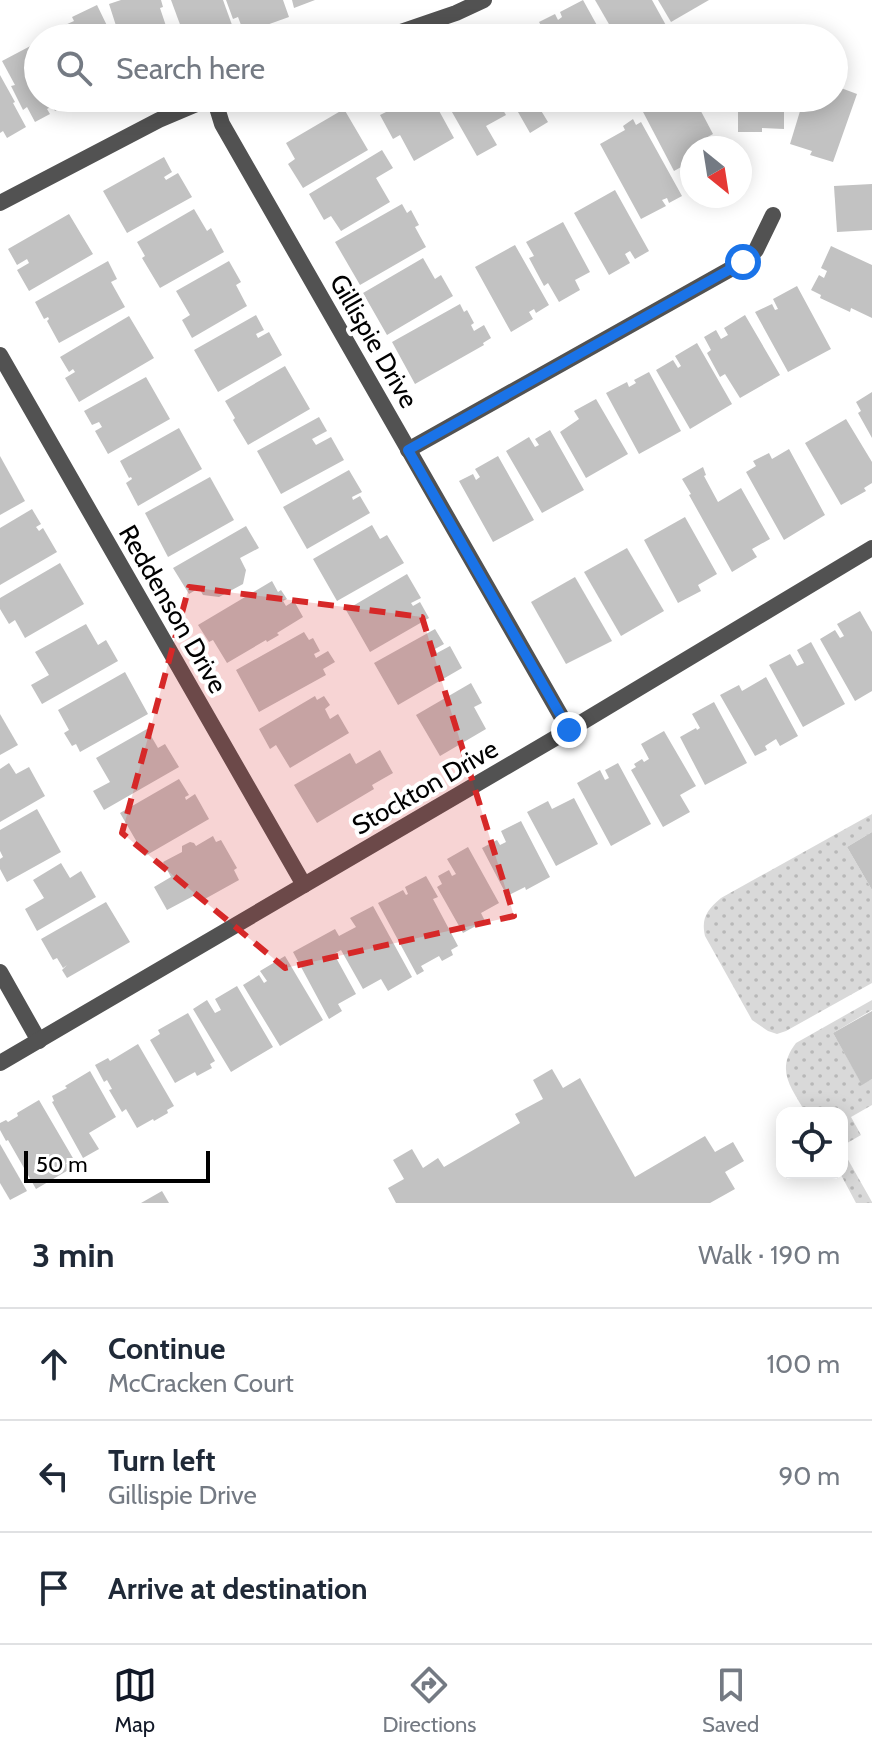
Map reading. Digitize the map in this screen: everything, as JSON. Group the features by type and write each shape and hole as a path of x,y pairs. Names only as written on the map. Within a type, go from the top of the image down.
{"street":[{"path":"424,24 484,0"},
{"path":"0,203 178,112"},
{"name":"Gillispie Drive","path":"217,112 569,730"},
{"path":"408,450 743,262 756,250 773,215"},
{"name":"Reddenson Drive","path":"0,355 304,885"},
{"name":"Stockton Drive","path":"0,1063 569,730 872,548"},
{"path":"0,972 39,1041"}],"highlighted area":[{"path":"189,587 422,617 514,916 285,968 122,833"}],"shaded area":[{"path":"872,814 872,832 847,847 872,890 872,983 786,1031 777,1034 768,1031 752,1020 705,936 706,915 721,898"},
{"path":"872,1000 872,1010 833,1033 862,1084 872,1079 872,1105 851,1117 861,1135 848,1143 848,1107 802,1107 786,1070 796,1043"},
{"path":"848,1160 872,1203 856,1203 843,1179 848,1179"}],"building":[{"path":"121,0 161,0 163,7 160,8 165,24 115,24 109,4"},
{"path":"171,0 223,0 232,24 180,24"},
{"path":"226,0 283,0 289,17 269,24 241,24 238,17 233,19"},
{"path":"292,0 315,0 294,8"},
{"path":"583,0 596,24 539,22 555,14 558,20 562,17 560,12"},
{"path":"595,0 652,0 665,24 609,24"},
{"path":"658,0 709,0 671,22"},
{"path":"97,5 106,24 67,24 74,21 72,17"},
{"path":"24,49 23,110 11,86 15,85 2,61"},
{"path":"0,75 26,127 7,138 3,131 0,133"},
{"path":"848,91 857,94 833,162 810,155 812,151 790,144 800,112 848,112"},
{"path":"30,112 49,112 50,114 35,122"},
{"path":"339,112 346,112 368,150 303,188 288,164 295,159 286,143"},
{"path":"386,112 440,112 454,138 414,161 400,135 393,139 380,115"},
{"path":"452,112 504,112 506,115 486,126 497,145 477,156"},
{"path":"518,112 542,112 548,122 530,133"},
{"path":"643,112 701,112 713,134 680,136 680,168 674,171"},
{"path":"738,112 784,112 784,129 762,128 762,132 738,132"},
{"path":"633,119 636,125 641,122 680,192 680,197 669,203 667,198 662,200 666,206 641,219 600,144 625,130 623,126"},
{"path":"382,150 393,168 376,178 390,202 341,231 331,216 324,220 309,194"},
{"path":"164,157 172,172 164,177 166,180 178,173 192,197 127,233 103,191"},
{"path":"872,184 872,230 837,232 834,186"},
{"path":"615,190 649,251 635,259 630,251 625,254 630,263 609,275 574,213"},
{"path":"402,204 407,213 411,210 419,225 415,227 426,247 360,285 335,242"},
{"path":"194,209 207,231 211,228 224,252 160,288 142,258 145,256 137,242"},
{"path":"69,214 93,254 29,291 17,270 29,263 27,259 17,265 8,249"},
{"path":"563,222 590,272 575,280 580,290 559,302 548,283 544,286 529,258 534,256 526,242"},
{"path":"515,245 549,305 536,313 534,309 529,312 533,319 511,332 475,267"},
{"path":"831,246 872,265 872,318 851,308 850,312 820,298 821,295 811,290 819,275 824,278 827,271 821,268"},
{"path":"423,258 435,279 441,275 453,296 387,335 363,293"},
{"path":"108,261 117,279 111,282 125,307 59,343 47,321 48,317 44,319 35,302"},
{"path":"229,261 241,282 236,285 247,306 192,338 182,320 190,315 176,291"},
{"path":"797,286 831,349 788,372 755,312 772,304 775,310 778,309 773,299"},
{"path":"460,304 474,323 471,325 474,331 484,325 491,338 415,384 392,342"},
{"path":"256,315 264,330 256,334 258,338 269,332 282,355 218,392 194,350"},
{"path":"745,315 780,375 740,398 725,374 720,377 707,353 711,350 704,337 716,330 721,339 728,335 724,328"},
{"path":"129,316 154,358 79,402 65,378 75,372 73,369 69,372 60,357"},
{"path":"697,343 732,404 690,429 656,370 673,360 678,368 681,366 675,356"},
{"path":"285,366 310,409 248,445 225,401"},
{"path":"649,372 681,431 639,454 606,393 627,382 629,387 636,383 634,380"},
{"path":"146,377 170,419 108,454 95,431 102,427 99,422 92,425 84,411"},
{"path":"872,392 872,438 858,413 861,411 856,402"},
{"path":"596,399 628,454 586,478 560,432 579,419 574,411"},
{"path":"319,417 327,431 312,439 316,445 331,437 344,460 281,494 257,451"},
{"path":"846,419 872,462 872,483 864,488 866,491 841,505 805,443"},
{"path":"179,428 202,469 138,506 126,483 132,479 120,461"},
{"path":"550,430 584,490 542,513 506,451 529,437 535,447 539,445 535,439"},
{"path":"789,449 825,515 784,540 746,472 756,466 753,461 769,453 772,459"},
{"path":"0,456 25,501 0,515"},
{"path":"498,456 534,520 493,542 459,481 473,474 476,480 480,477 475,469"},
{"path":"703,467 704,476 718,502 741,488 770,539 752,549 757,557 732,572 682,479"},
{"path":"349,470 362,492 352,497 353,500 360,496 370,513 307,549 283,507"},
{"path":"210,477 234,520 168,557 145,513"},
{"path":"32,509 41,524 36,527 39,531 43,528 57,552 0,585 0,528"},
{"path":"685,517 717,574 698,585 701,591 678,603 644,540"},
{"path":"372,525 380,539 387,535 404,563 337,601 313,559"},
{"path":"246,526 259,548 240,558 246,570 243,584 219,597 203,595 199,588 189,594 173,568"},
{"path":"627,548 664,611 621,636 584,572"},
{"path":"60,563 84,604 25,638 15,620 9,624 0,609 0,598"},
{"path":"407,574 421,598 411,603 413,606 420,602 429,618 370,652 346,610"},
{"path":"575,577 612,641 566,664 531,602"},
{"path":"272,581 278,592 281,590 287,599 283,601 286,606 294,601 303,617 277,633 279,635 227,663 213,640 209,642 198,625"},
{"path":"860,611 872,632 872,691 855,701 820,639 835,630 840,638 844,636 837,624"},
{"path":"86,624 98,645 106,640 118,661 42,704 31,685 49,675 35,652"},
{"path":"435,629 444,644 435,649 437,653 450,646 462,668 398,705 374,663"},
{"path":"304,632 309,640 313,638 320,651 314,654 316,658 328,651 335,662 323,669 326,675 259,712 236,670"},
{"path":"811,642 845,704 803,727 769,665 790,654 797,666 804,663 797,650"},
{"path":"125,672 148,714 80,752 64,733 69,730 58,710"},
{"path":"766,677 798,736 780,746 776,739 765,746 767,750 755,756 720,695 739,685 742,691"},
{"path":"471,683 482,703 474,707 486,729 440,756 416,715"},
{"path":"315,696 317,700 324,696 330,705 325,709 330,719 338,714 349,733 290,768 276,745 270,749 259,729"},
{"path":"714,702 747,763 705,785 680,737 700,728 692,714"},
{"path":"0,714 18,745 0,755"},
{"path":"147,729 158,748 165,744 179,767 104,810 93,791 110,782 96,758"},
{"path":"664,731 696,786 680,795 690,812 663,827 631,770 642,759 644,762 649,759 641,744"},
{"path":"380,750 393,773 372,785 374,789 317,823 294,785 350,753 356,764"},
{"path":"9,763 16,774 29,767 45,796 0,822 0,769"},
{"path":"618,763 651,824 611,846 577,783 600,770 605,780 609,778 605,770"},
{"path":"179,779 189,795 185,797 186,800 195,794 209,819 145,856 120,813"},
{"path":"574,798 598,844 556,866 527,812 548,801 552,809"},
{"path":"37,809 61,852 7,882 0,869 0,859 3,857 0,830"},
{"path":"521,821 550,877 507,896 482,848 497,840 500,845 506,842 501,831"},
{"path":"872,832 872,890 847,847"},
{"path":"213,836 216,842 221,840 237,868 234,870 239,880 203,900 199,893 167,910 154,887 171,877 163,862 182,852 182,846 190,842 196,846"},
{"path":"468,847 499,903 481,913 485,921 463,933 437,887 442,884 438,876 449,870 452,876 456,874 447,859"},
{"path":"61,863 70,878 81,871 96,897 37,931 25,909 44,898 33,880"},
{"path":"426,876 438,897 433,899 458,946 451,950 453,955 442,961 439,956 421,966 424,971 417,975 378,903 403,890 408,894 405,887"},
{"path":"106,902 130,942 67,978 62,970 67,965 63,968 57,958 53,960 41,939"},
{"path":"373,906 412,977 388,991 381,979 363,989 341,950 334,954 356,994 338,1004 342,1011 329,1019 293,952 335,929 339,936 356,927 350,918"},
{"path":"285,956 323,1020 280,1046 243,985 259,975 264,983 267,981 260,971"},
{"path":"237,986 273,1047 231,1072 193,1009 207,1000 215,1013 221,1010 215,999"},
{"path":"872,1011 872,1079 862,1085 833,1033"},
{"path":"188,1013 215,1061 210,1064 212,1068 197,1076 195,1072 175,1083 150,1040 160,1034 158,1030"},
{"path":"138,1044 174,1106 167,1110 168,1113 137,1128 126,1109 122,1112 109,1090 112,1089 107,1080 104,1082 95,1065 108,1058 110,1061"},
{"path":"552,1069 563,1088 580,1078 635,1177 705,1136 715,1152 733,1142 744,1161 725,1172 735,1189 710,1203 396,1203 388,1188 404,1179 393,1160 412,1149 423,1168 438,1158 444,1167 520,1123 515,1114 543,1099 533,1080"},
{"path":"90,1071 116,1117 89,1133 99,1149 83,1158 52,1102 52,1096"},
{"path":"39,1100 77,1165 36,1189 0,1130 0,1123 8,1122"},
{"path":"0,1144 27,1191 10,1200 0,1183"},
{"path":"162,1191 169,1203 141,1203"}],"route":[{"path":"569,730 408,450 743,262"}]}
